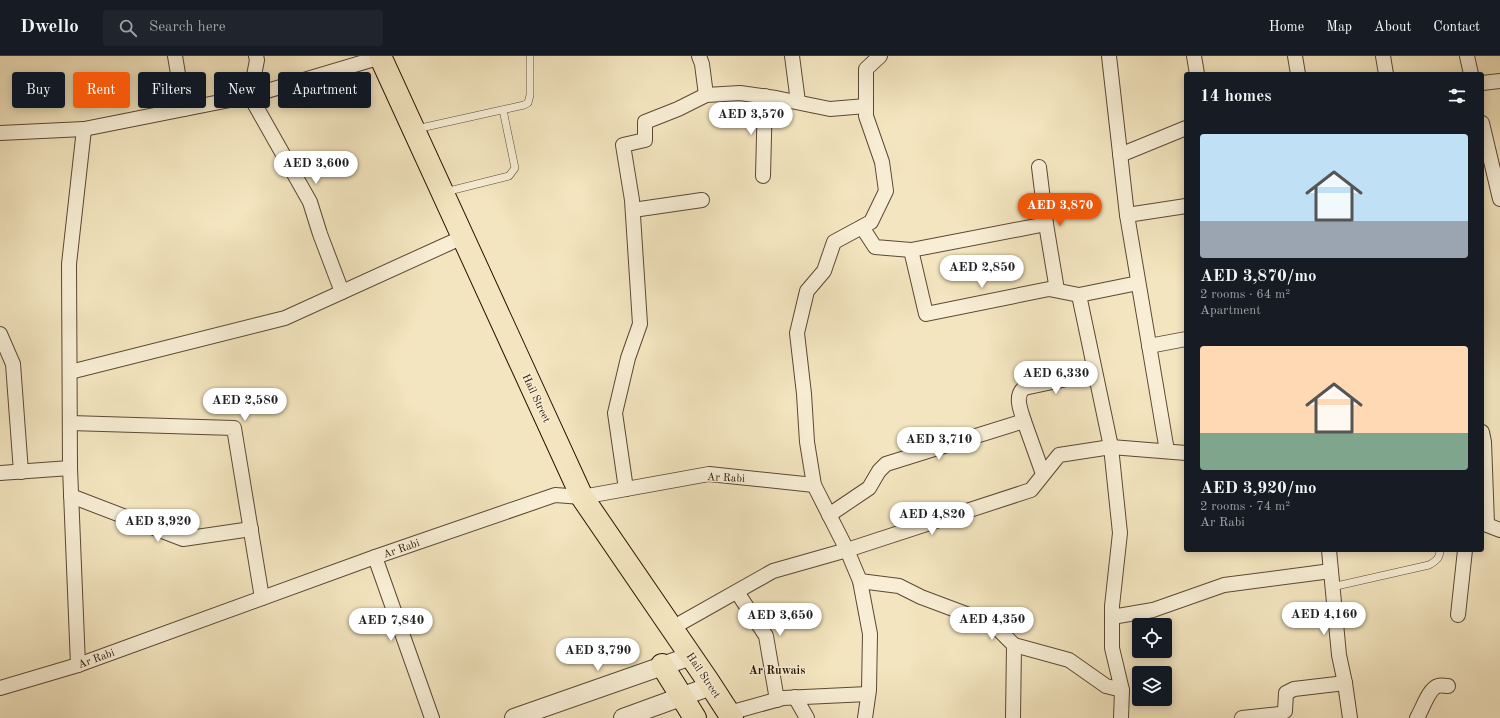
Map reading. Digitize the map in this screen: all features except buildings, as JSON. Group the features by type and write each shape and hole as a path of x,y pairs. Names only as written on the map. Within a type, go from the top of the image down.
{"main road":[{"name":"Hail Street","path":"381,56 582,496 731,715"},
{"path":"662,665 696,718"}],"street":[{"path":"175,56 184,109"},
{"path":"254,72 256,56"},
{"path":"270,90 381,56"},
{"path":"699,56 702,64 706,95"},
{"path":"792,56 798,102"},
{"path":"865,718 868,694 870,634 860,581 847,550 814,485 807,442 804,394 797,332 807,291 824,271 834,242 871,222 886,191 882,162 866,116 866,69 880,56"},
{"path":"1109,56 1127,215 1167,451"},
{"path":"1194,56 1197,72"},
{"path":"1295,56 1298,72"},
{"path":"1383,56 1386,72"},
{"path":"1467,56 1471,72"},
{"path":"1484,83 1500,81"},
{"path":"626,489 615,413 628,358 640,324 632,210 623,146 645,140 645,122 678,109 706,95 740,93 765,96 830,109 866,106"},
{"path":"763,176 765,96"},
{"path":"0,133 84,129 214,103"},
{"path":"257,108 310,202 320,234 342,292"},
{"path":"78,665 70,468 69,264 84,129"},
{"path":"1120,154 1184,129"},
{"path":"1484,131 1500,199"},
{"path":"1039,167 1046,224 1057,290"},
{"path":"632,210 702,200"},
{"path":"1127,215 1184,206"},
{"path":"862,227 875,247 911,250 1046,224"},
{"path":"70,372 285,318 463,237"},
{"path":"911,250 926,314 1049,289 1079,295 1138,283"},
{"path":"1079,295 1111,447 1120,533 1112,617 1112,648 1122,690 1121,718"},
{"path":"0,334 13,364 21,472"},
{"path":"1149,346 1184,339"},
{"path":"1043,474 1024,421 1019,396 1021,391 1024,388 1095,373"},
{"path":"829,515 869,488 879,471 886,464 1024,421"},
{"path":"70,423 234,428 262,598"},
{"path":"1484,442 1484,524 1500,530"},
{"path":"672,628 774,571 847,550 1031,490 1059,455 1111,447 1184,453"},
{"path":"0,474 70,468"},
{"name":"Ar Rabi","path":"0,688 78,665 375,557 555,495 582,496 709,474 814,485"},
{"path":"71,496 183,539 251,529"},
{"path":"1329,552 1339,655 1350,718"},
{"path":"1458,615 1465,552"},
{"path":"375,557 432,718"},
{"path":"1112,617 1154,610 1224,584 1331,570"},
{"path":"860,581 899,586 921,597 993,624 1014,645 1069,660 1106,686 1122,690"},
{"path":"737,592 766,636 776,700"},
{"path":"1013,718 1014,645"},
{"path":"514,718 691,656"},
{"path":"1242,718 1280,714 1285,711 1286,693 1294,689 1345,683"},
{"path":"1417,718 1429,694 1434,688 1439,685 1448,686"},
{"path":"623,718 712,686"},
{"path":"731,715 783,698 868,694"},
{"path":"795,697 807,718"}],"lane":[{"path":"414,129 524,106 528,103 530,95 530,56"},
{"path":"443,192 510,176 513,172 515,168 503,110"},
{"path":"1332,587 1429,564 1436,561 1440,555 1440,552"}],"district":[{"name":"Ar Ruwais","path":"777,670"}]}
